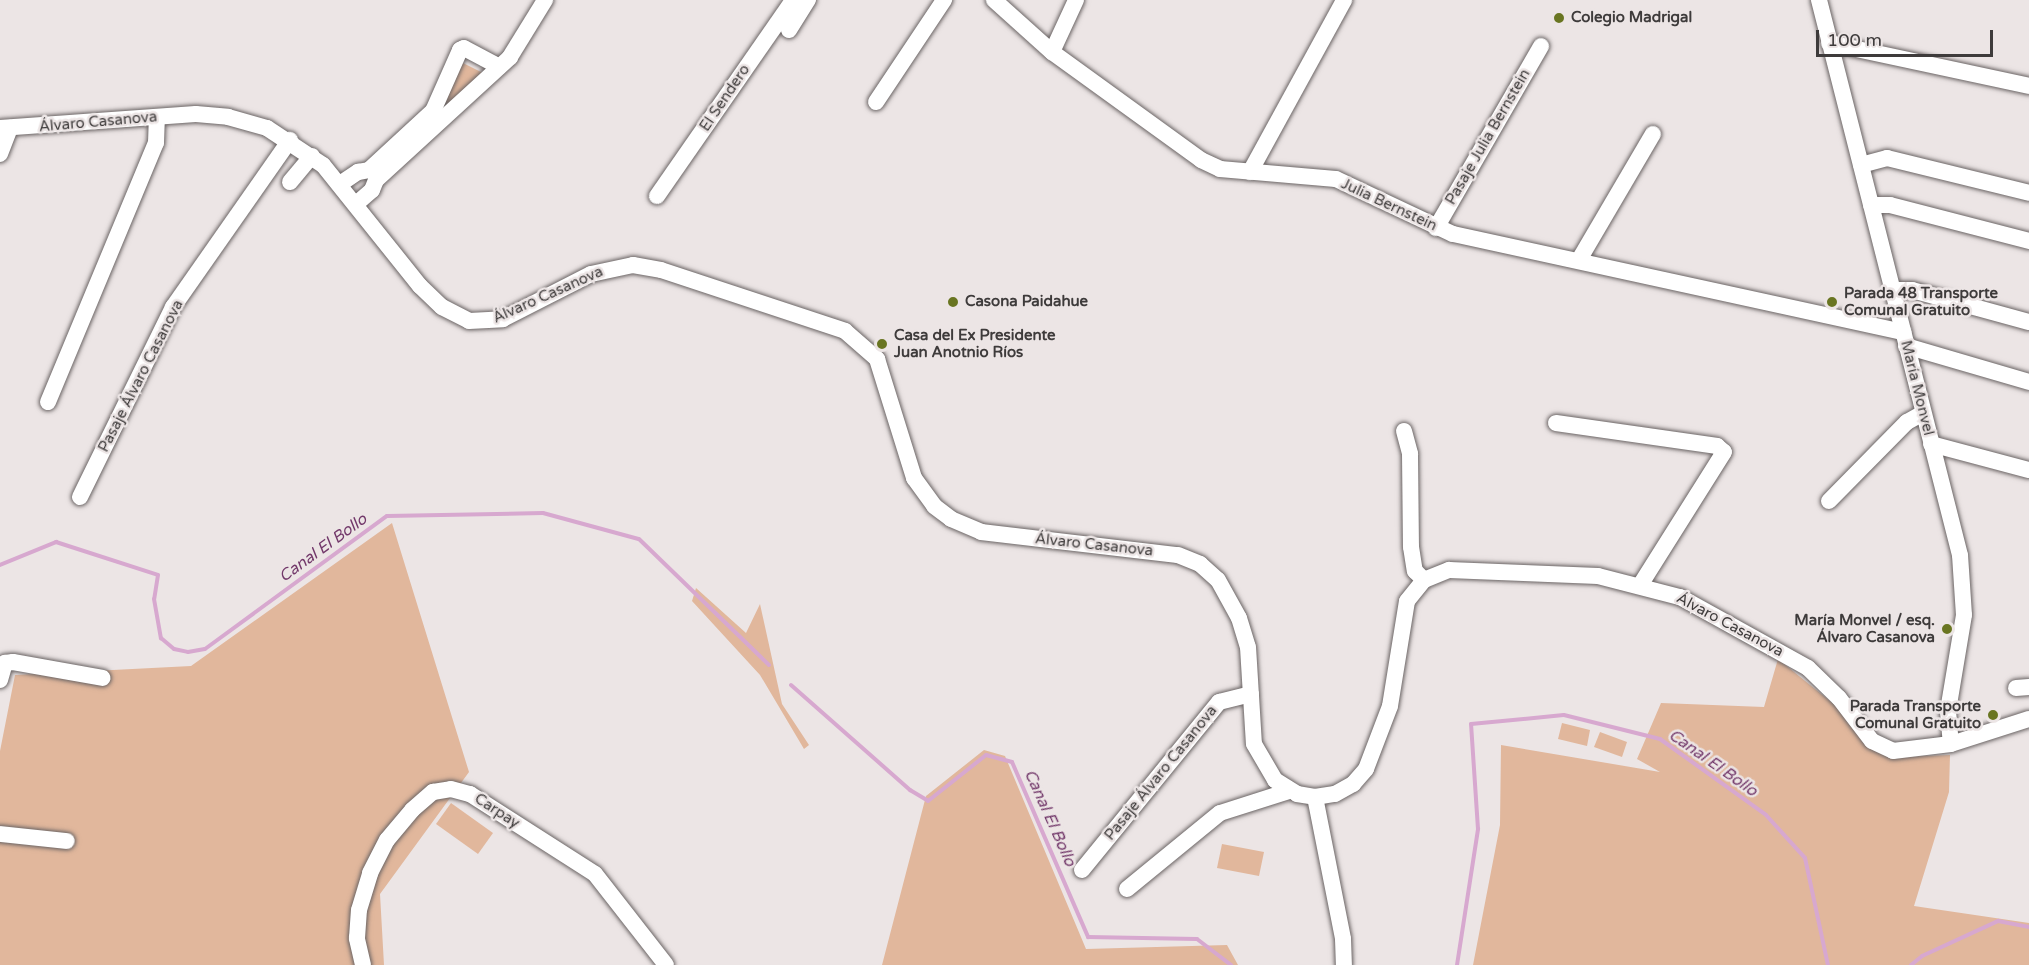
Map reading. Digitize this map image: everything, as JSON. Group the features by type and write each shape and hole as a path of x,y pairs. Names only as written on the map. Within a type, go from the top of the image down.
{"street":[{"path":"340,184 357,172 369,170 499,67 523,39 545,0"},
{"name":"El Sendero","path":"657,196 794,0"},
{"path":"789,30 808,0"},
{"path":"876,102 944,0"},
{"name":"Julia Bernstein","path":"994,0 1052,52 1201,160 1230,171 1336,179 1361,188 1436,228 1905,339 2029,382"},
{"path":"1052,52 1076,0"},
{"path":"1250,172 1344,0"},
{"name":"María Monvel","path":"1819,0 1959,555 1965,593 1961,641 1948,711 1951,744"},
{"path":"1829,43 2029,86"},
{"name":"Pasaje Julia Bernstein","path":"1436,228 1541,46"},
{"path":"356,204 372,190 376,180 439,114 460,50 464,48 499,67"},
{"path":"48,402 156,143 157,117"},
{"name":"Álvaro Casanova","path":"5,128 157,117 228,117 254,123 290,140 312,156 340,184 429,296 448,311 469,321 503,319 591,273 633,265 661,270 845,331 877,359 911,471 926,496 942,513 981,532 1167,552 1200,564 1218,580 1239,618 1251,663 1254,744 1269,773 1289,791"},
{"path":"0,154 5,128"},
{"path":"1579,260 1653,134"},
{"name":"Pasaje Álvaro Casanova","path":"80,497 173,307 290,140"},
{"path":"290,182 312,156"},
{"path":"1861,165 1887,158 2029,194"},
{"path":"1871,205 1890,205 2029,241"},
{"path":"1892,290 1912,290 2029,322"},
{"path":"1829,501 1907,422 1923,413"},
{"path":"1556,423 1717,446 1724,452 1641,584"},
{"path":"1127,889 1220,813 1289,791 1315,797 1344,790 1366,769 1390,706 1404,609 1411,593 1424,580 1415,571 1411,547 1410,454 1404,432"},
{"path":"1931,444 2029,470"},
{"name":"Álvaro Casanova","path":"1424,580 1440,572 1459,570 1598,576 1641,584 1699,605 1808,668 1839,698 1872,741 1893,751 1951,744 2029,718"},
{"path":"0,680 5,663 13,662 103,678"},
{"name":"Pasaje Álvaro Casanova","path":"1082,870 1219,702 1251,694"},
{"name":"Carpay","path":"363,965 358,929 370,873 387,840 412,810 433,792 452,789 470,794 595,874 666,965"},
{"path":"1315,797 1343,939 1344,965"},
{"path":"0,834 67,840"}],"shaded area":[{"path":"459,61 483,73 445,110 439,106"},
{"path":"392,523 469,772 380,894 384,965 0,965 0,751 15,675 191,666"},
{"path":"696,588 746,633 760,604 782,704 809,745 804,749 760,675 692,601"},
{"path":"1778,659 1899,757 1950,755 1949,792 1914,906 2029,923 2029,965 1473,965 1500,825 1501,745 1660,772 1637,759 1661,703 1764,707"},
{"path":"1562,723 1590,730 1587,746 1558,739"},
{"path":"1600,732 1627,742 1622,757 1594,747"},
{"path":"984,750 1005,756 1086,949 1227,945 1238,965 882,965 926,796"},
{"path":"451,803 493,833 478,854 436,824"},
{"path":"1222,844 1264,852 1259,876 1217,868"}],"waterway":[{"name":"Canal El Bollo","path":"0,565 56,542 158,575 154,599 161,638 174,649 188,652 205,649 387,516 543,513 639,539 769,665"},
{"name":"Canal El Bollo","path":"791,685 910,790 928,801 986,755 1012,762 1088,937 1197,939 1231,965"},
{"name":"Canal El Bollo","path":"1457,965 1478,829 1471,724 1564,715 1660,739 1766,815 1805,858 1828,965"},
{"name":"Canal El Bollo","path":"1911,965 1922,956 1998,921 2029,927"}],"place":[{"name":"Colegio Madrigal","path":"1559,18"},
{"name":"Casona Paidahue","path":"953,302"},
{"name":"Parada 48 Transporte Comunal Gratuito","path":"1832,302"},
{"name":"Casa del Ex Presidente Juan Anotnio Ríos","path":"882,344"},
{"name":"María Monvel / esq. Álvaro Casanova","path":"1947,629"},
{"name":"Parada Transporte Comunal Gratuito","path":"1993,715"}]}
